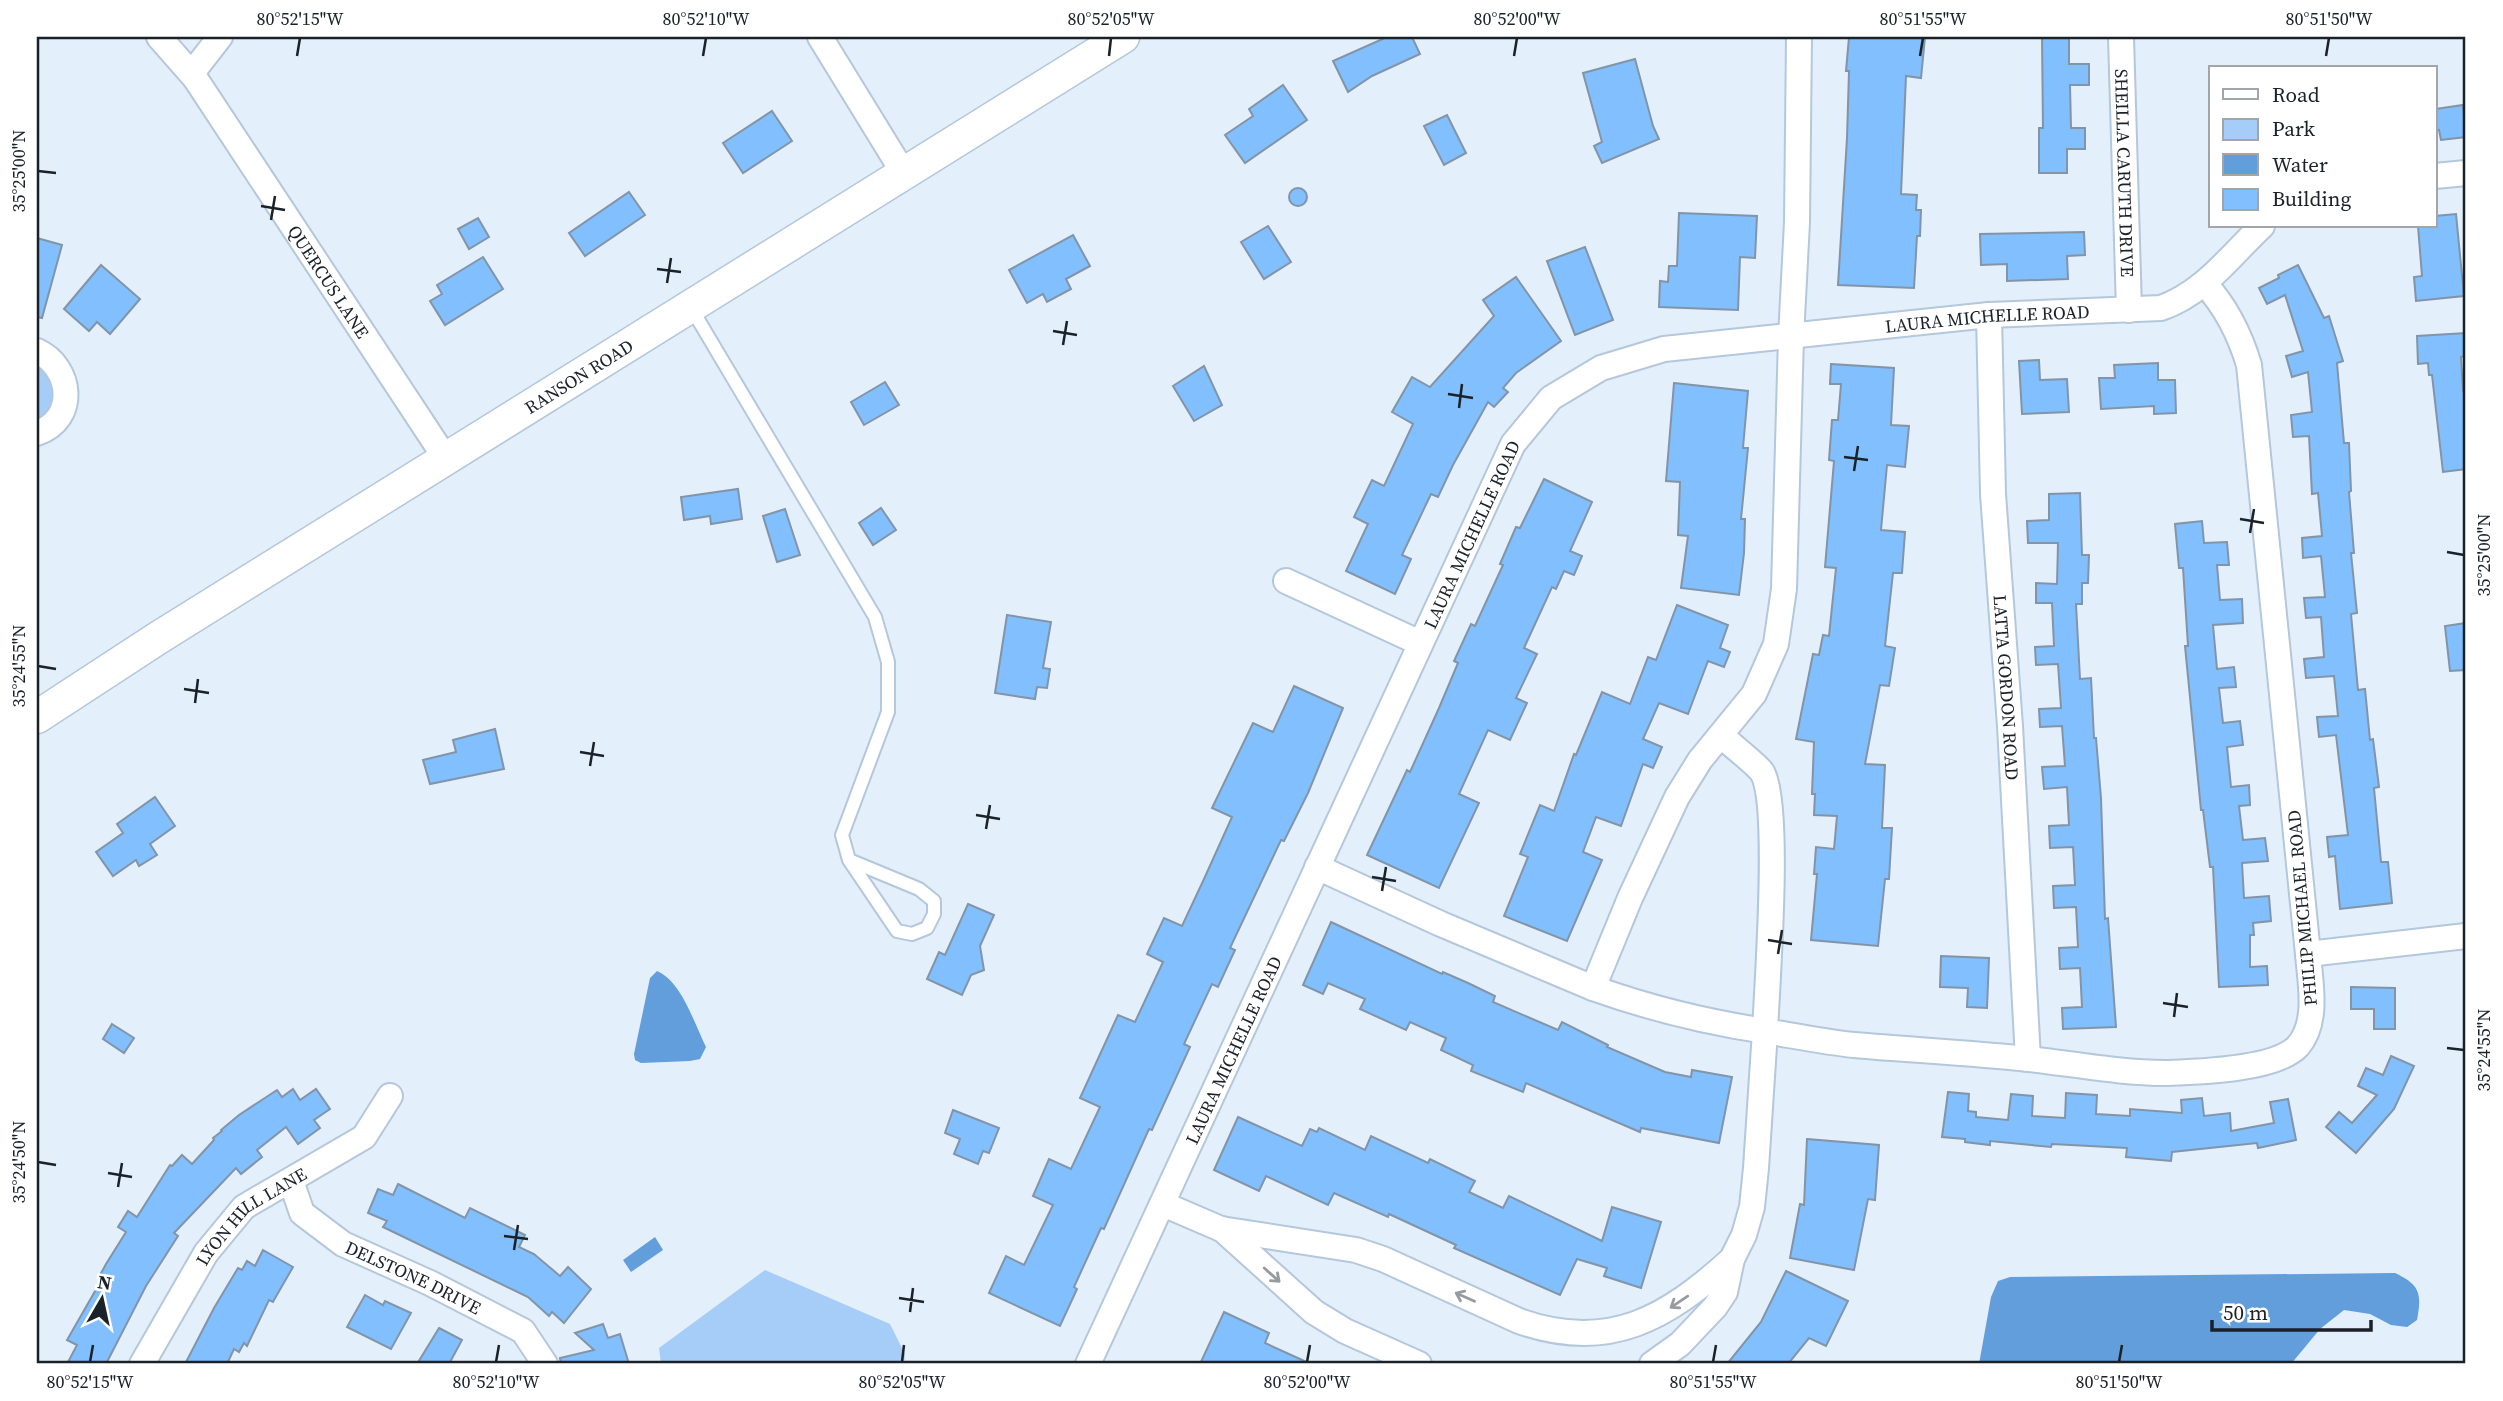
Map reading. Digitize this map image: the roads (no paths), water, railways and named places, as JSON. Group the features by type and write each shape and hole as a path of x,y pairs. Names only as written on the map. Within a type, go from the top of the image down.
{"street":[{"name":"QUERCUS LANE","path":"159,37 192,74 446,459"},
{"path":"192,74 220,37"},
{"path":"820,37 903,172"},
{"name":"RANSON ROAD","path":"37,717 158,638 1123,37"},
{"path":"1593,988 1630,898 1677,797 1700,760 1754,694 1776,644 1782,617 1797,222 1800,37"},
{"name":"SHEILLA CARUTH DRIVE","path":"2121,37 2129,310"},
{"path":"2436,176 2466,173"},
{"name":"LAURA MICHELLE ROAD","path":"1088,1364 1513,444 1551,398 1601,368 1664,349 1989,315 2161,308 2180,301 2205,284 2260,228"},
{"name":"PHILIP MICHAEL ROAD","path":"1317,867 1441,924 1593,988 1712,1023 1851,1044 2144,1072 2218,1069 2263,1063 2282,1057 2297,1047 2306,1034 2311,1019 2308,954 2249,365 2242,342 2205,284"},
{"name":"LATTA GORDON ROAD","path":"1989,315 1993,494 2010,726 2028,1059"},
{"path":"37,351 57,366 64,379 66,394 62,409 54,422 37,433"},
{"path":"1286,581 1420,643"},
{"path":"1652,1364 1680,1344 1715,1307 1724,1292 1732,1259 1744,1235 1752,1207 1765,1031 1771,877 1770,800 1762,772 1722,736"},
{"path":"2308,954 2466,936"},
{"name":"LYON HILL LANE","path":"142,1364 206,1253 244,1207 364,1137 390,1096"},
{"name":"DELSTONE DRIVE","path":"291,1181 302,1213 343,1244 430,1283 523,1331 544,1360 544,1364"},
{"path":"1163,1204 1222,1229 1356,1250 1383,1259 1519,1321 1535,1327 1578,1334 1611,1332 1646,1321 1683,1300 1732,1259"},
{"path":"1222,1229 1314,1312 1345,1331 1419,1364"}],"lane":[{"path":"689,306 875,617 888,662 888,712 842,835 849,860 897,931 912,934 927,928 934,914 934,901 919,889 849,860"}],"water":[{"path":"657,971 674,984 686,1004 706,1047 700,1059 641,1063 635,1060 650,978"},
{"path":"655,1237 663,1250 631,1272 623,1260"},
{"path":"2395,1273 2410,1282 2417,1291 2417,1320 2407,1327 2391,1325 2370,1314 2344,1310 2320,1329 2291,1364 1979,1364 1991,1297 1998,1281 2010,1277"}]}
